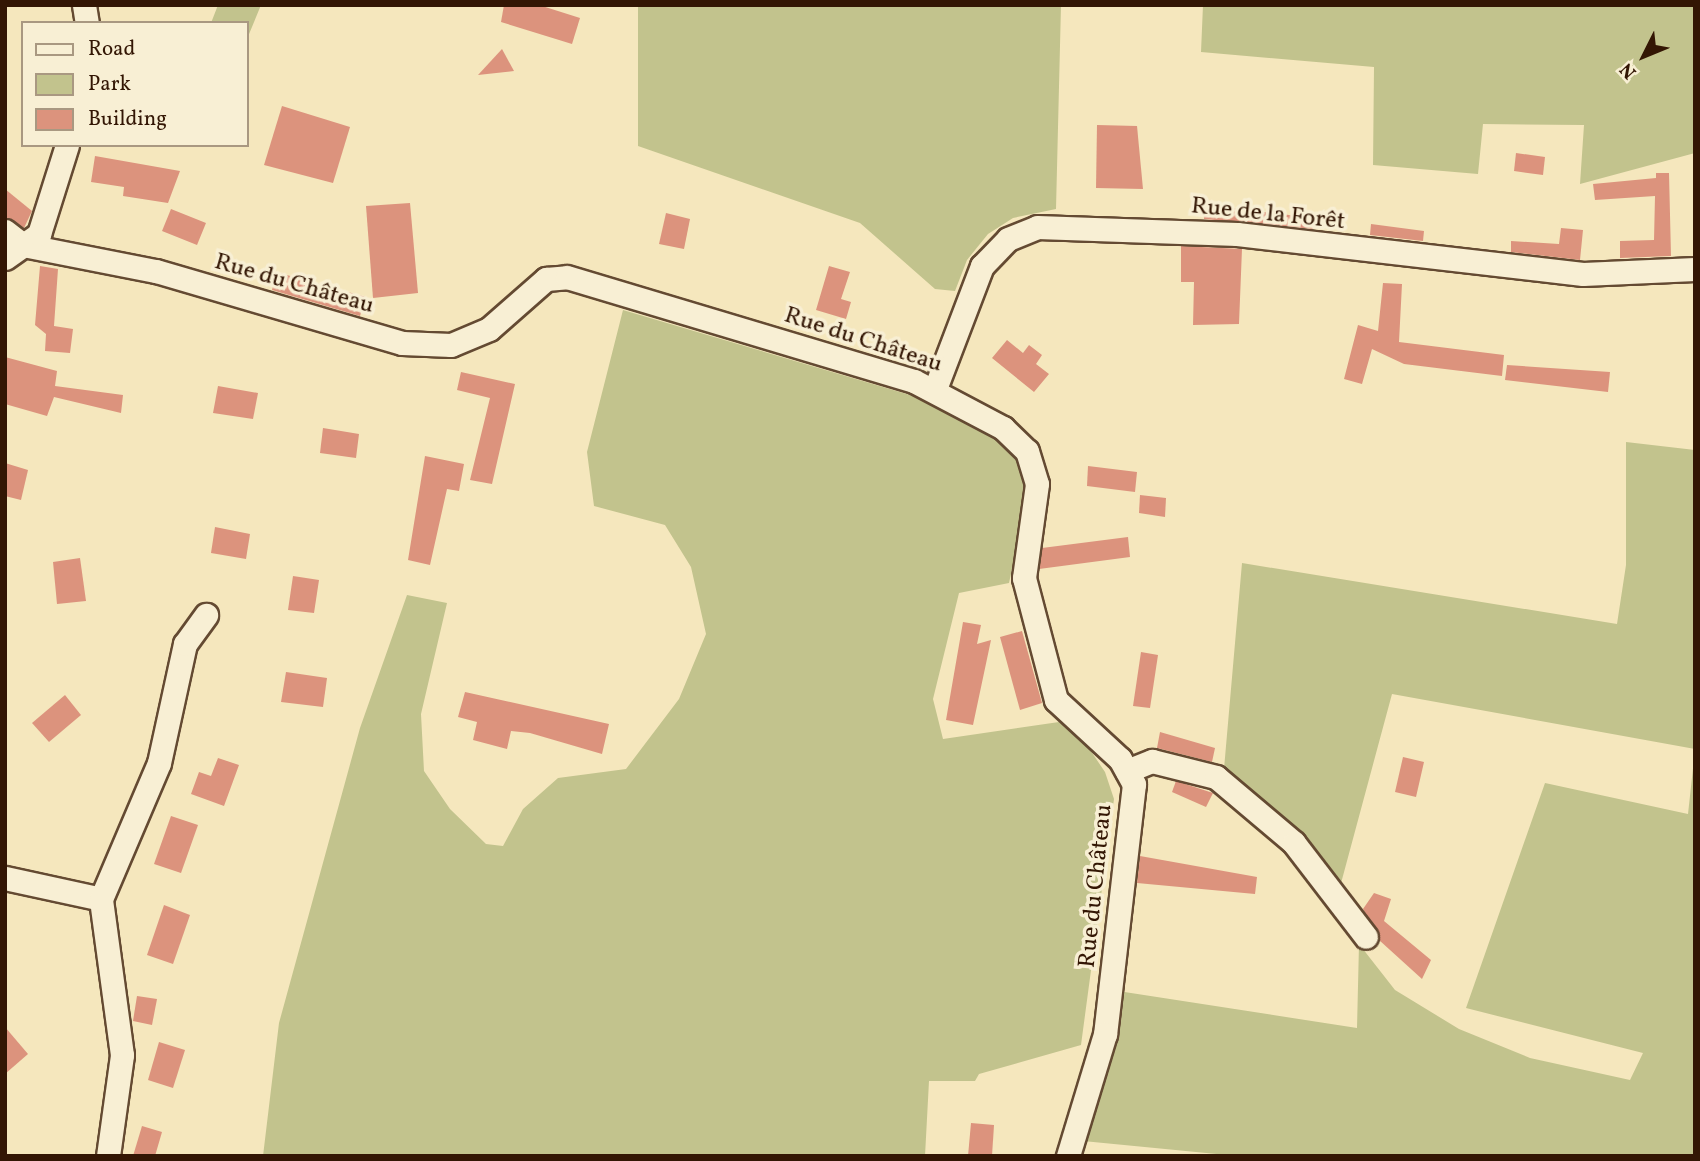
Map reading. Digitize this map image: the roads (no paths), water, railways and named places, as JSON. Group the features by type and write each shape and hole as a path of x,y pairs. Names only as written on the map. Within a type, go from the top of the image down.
{"street":[{"path":"11,245 39,234 66,147"},
{"name":"Rue de la Forêt","path":"935,389 982,266 1008,239 1037,227 1237,234 1583,274 1695,270"},
{"name":"Rue du Château","path":"11,245 156,271 402,343 451,345 489,329 546,279 567,277 935,389 1003,428 1027,451 1037,484 1024,578 1056,700 1126,771 1133,784 1109,1007 1068,1156"},
{"path":"108,1156 122,1055 101,899 159,763 185,644 206,615"},
{"path":"1126,771 1152,761 1216,777 1294,843 1366,937"},
{"path":"5,878 101,899"}]}
